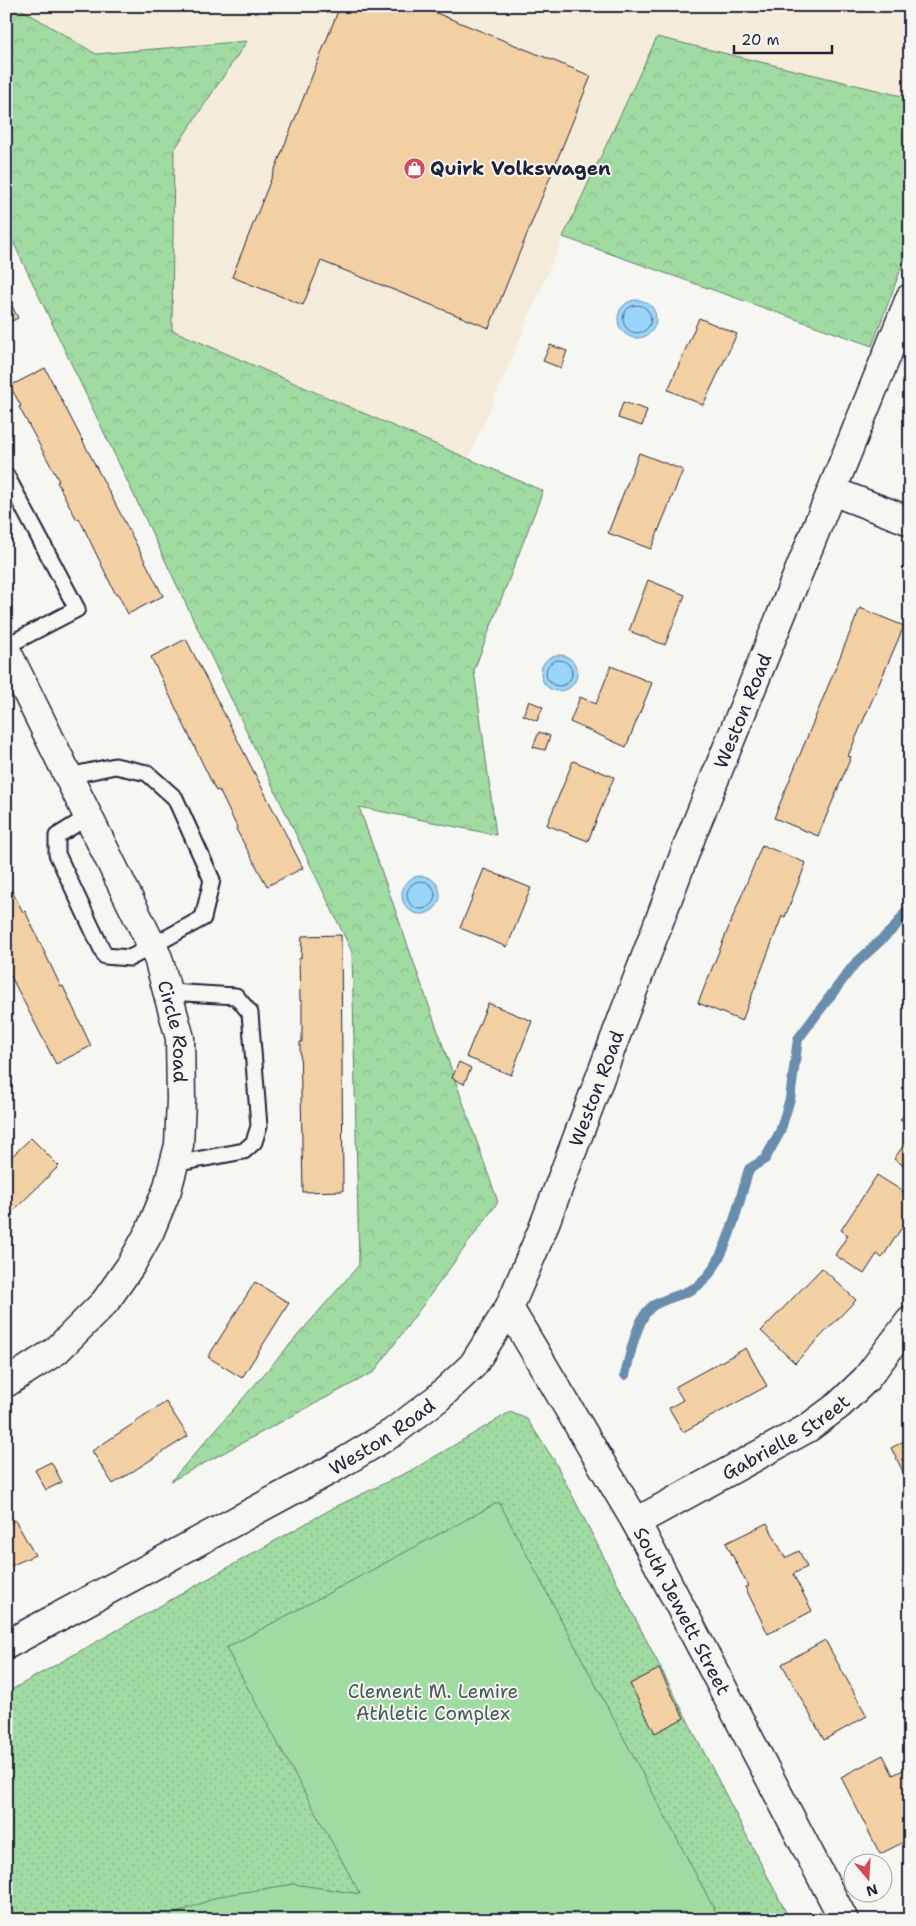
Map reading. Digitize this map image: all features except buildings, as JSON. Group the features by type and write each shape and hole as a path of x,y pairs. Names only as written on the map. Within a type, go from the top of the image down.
{"street":[{"name":"Weston Road","path":"6,1645 332,1469 392,1433 438,1398 473,1365 509,1308 542,1231 691,837 910,298"},
{"path":"832,491 910,521"},
{"name":"Circle Road","path":"6,650 153,947 168,992 180,1038 179,1146 167,1190 150,1231 131,1265 105,1302 56,1351 6,1383"},
{"name":"South Jewett Street","path":"509,1308 636,1522 844,1920"},
{"name":"Gabrielle Street","path":"636,1522 808,1428 839,1406 866,1379 910,1320"}],"lane":[{"path":"6,475 77,609 6,646"},
{"path":"69,776 115,766 147,773 175,798 212,880 203,918 130,958 105,956 57,854 57,836 89,816"},
{"path":"168,992 236,996 250,1014 259,1126 254,1142 244,1150 174,1164"}],"shaded area":[{"path":"16,6 910,6 910,98 657,38 563,237 469,458 172,330 174,150 246,41 96,54"}],"green space":[{"path":"6,6 16,6 96,54 247,41 174,150 172,330 543,491 474,670 496,835 359,807 498,1202 374,1372 171,1481 359,1265 352,952 6,227"},
{"path":"657,37 910,98 910,245 872,346 563,237"},
{"name":"Clement M. Lemire Athletic Complex","path":"510,1412 527,1419 554,1460 790,1920 6,1920 6,1693 335,1507 414,1469"},
{"path":"499,1502 720,1920 159,1920 220,1896 294,1884 360,1894 226,1648"}],"water":[{"path":"637,300 650,306 656,319 650,332 637,338 624,332 618,319 624,306"},
{"path":"559,655 566,656 572,660 576,666 576,680 572,686 566,690 559,691 552,690 546,686 542,680 541,673 542,666 546,660 552,656"},
{"path":"421,876 428,877 434,882 439,888 439,902 434,908 428,913 421,914 414,913 408,908 403,902 402,895 403,888 408,882 414,877"}],"waterway":[{"path":"625,1375 635,1337 648,1310 662,1301 697,1286 710,1273 717,1262 733,1223 749,1169 765,1159 780,1132 790,1099 798,1039 853,966 894,928 910,906"}],"place":[{"name":"Quirk Volkswagen","path":"414,168"}]}
